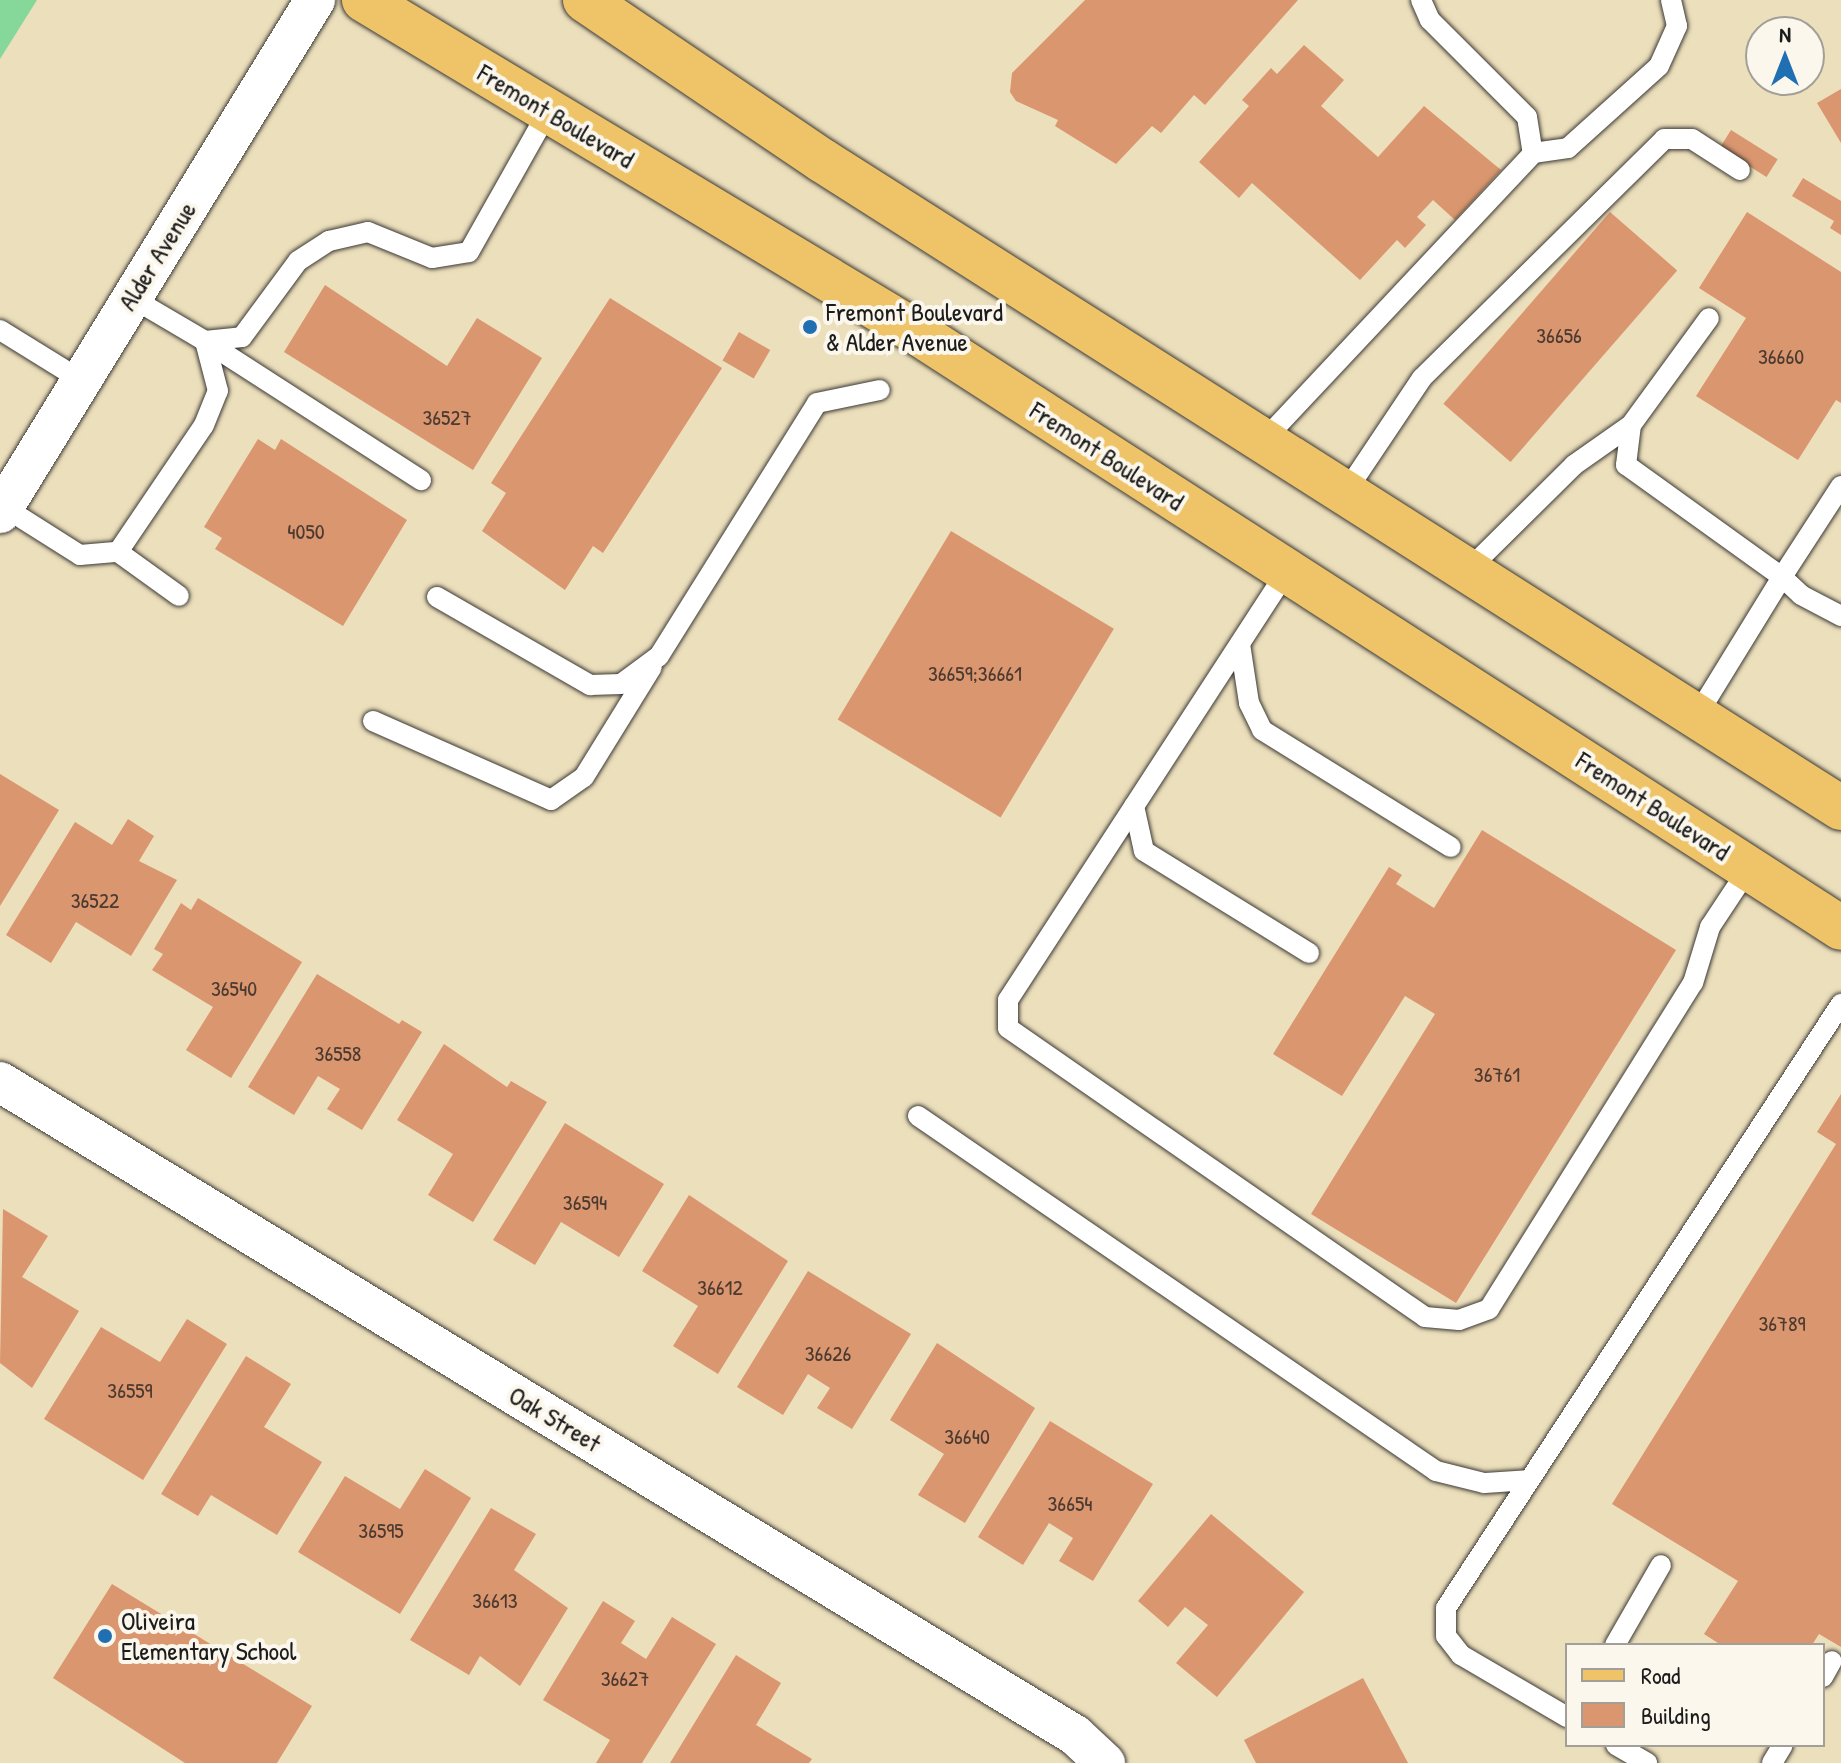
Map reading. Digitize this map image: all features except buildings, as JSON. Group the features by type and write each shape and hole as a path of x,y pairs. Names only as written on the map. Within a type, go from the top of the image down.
{"main road":[{"name":"Fremont Boulevard","path":"364,0 916,332 1841,928"},
{"path":"585,0 823,161 1841,808"}],"street":[{"name":"Alder Avenue","path":"3,502 315,0"},
{"name":"Oak Street","path":"0,1082 1075,1735 1105,1763"}],"lane":[{"path":"1421,0 1430,20 1527,117 1533,153"},
{"path":"1263,441 1533,153 1568,148 1659,66 1677,26 1671,0"},
{"path":"205,341 242,337 298,261 329,241 368,232 432,258 469,252 548,112"},
{"path":"1345,493 1422,378 1664,139 1692,139 1740,170"},
{"path":"132,298 205,341 421,480"},
{"path":"1467,571 1574,465 1631,425 1709,318"},
{"path":"0,330 81,380"},
{"path":"118,552 204,425 218,391 205,341"},
{"path":"373,721 551,800 584,777 817,403 880,390"},
{"path":"1631,425 1626,465 1782,577 1801,595 1841,616"},
{"path":"1696,717 1841,486"},
{"path":"3,502 80,555 118,552 179,596"},
{"path":"1287,571 1008,1000 1008,1028 1425,1317 1459,1320 1489,1309 1693,983 1710,927 1749,868"},
{"path":"437,597 590,685 621,684 659,656"},
{"path":"1240,644 1249,703 1262,730 1451,847"},
{"path":"1134,806 1144,851 1309,953"},
{"path":"1565,1716 1461,1655 1446,1636 1446,1608 1841,1004"},
{"path":"918,1116 1436,1471 1484,1483 1529,1480"},
{"path":"1616,1643 1661,1565"},
{"path":"1619,1747 1647,1763"}],"green space":[{"path":"0,0 37,0 0,59"}],"place":[{"name":"Fremont Boulevard & Alder Avenue","path":"810,327"},
{"name":"Oliveira Elementary School","path":"105,1636"}]}
